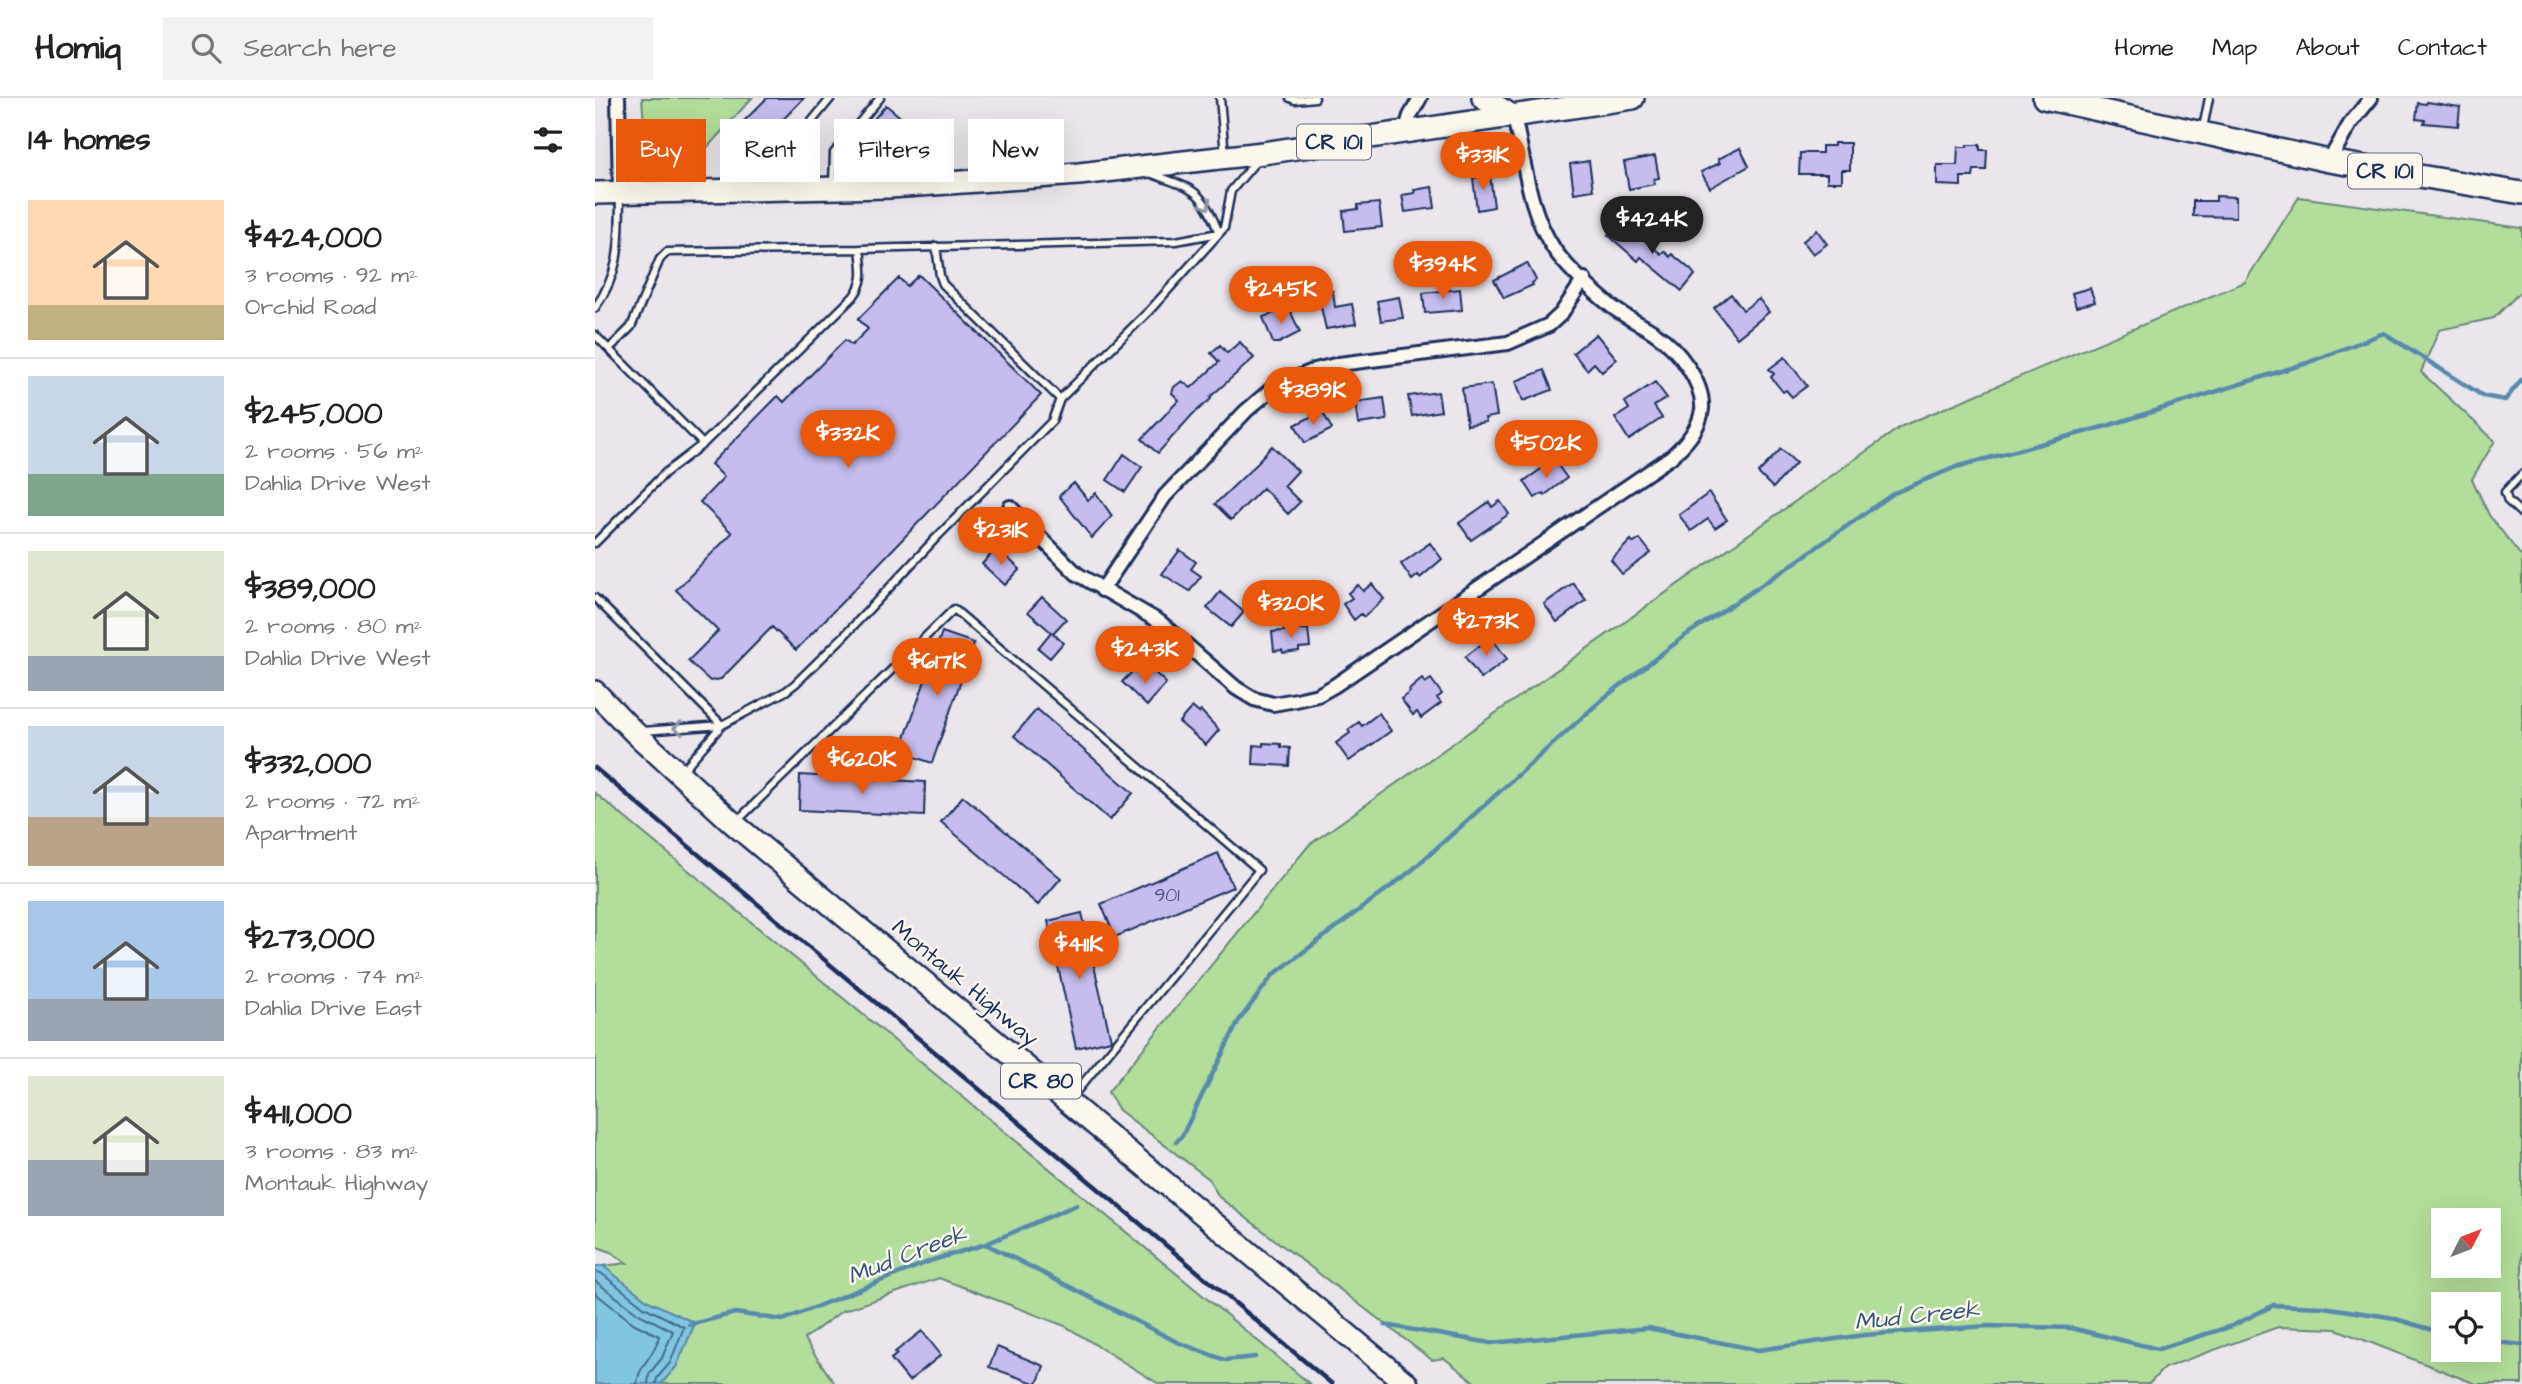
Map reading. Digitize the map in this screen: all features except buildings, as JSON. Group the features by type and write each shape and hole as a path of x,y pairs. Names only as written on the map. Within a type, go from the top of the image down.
{"main road":[{"path":"1483,98 1514,117"},
{"name":"CR 101","path":"595,193 890,187 1138,168 1263,153 1633,98"},
{"name":"CR 101","path":"2044,98 2329,161 2522,193"},
{"name":"Montauk Highway","path":"595,692 633,733 734,824 1407,1384"}],"street":[{"path":"618,98 620,192"},
{"path":"1405,132 1420,98"},
{"path":"2329,161 2350,124 2371,98"},
{"path":"1010,507 1077,574 1160,622 1236,688 1254,699 1273,704 1318,695 1334,686 1671,457 1685,444 1695,428 1702,408 1696,385 1681,355 1658,335 1612,307 1555,250 1537,217 1514,117"},
{"path":"1102,590 1165,496 1246,411 1275,387 1315,370 1339,364 1508,343 1549,325 1561,314 1584,279"}],"lane":[{"path":"799,190 799,137 831,98"},
{"path":"862,119 880,98"},
{"path":"1220,98 1225,158"},
{"path":"1290,98 1315,98"},
{"path":"2201,133 2210,98"},
{"path":"678,775 722,725 795,684 1052,421 1060,399 1150,310 1224,228 1231,191 1263,153"},
{"path":"833,189 834,154"},
{"path":"1138,168 1200,194 1219,233"},
{"path":"890,182 890,187"},
{"path":"595,308 617,266 620,192"},
{"path":"609,349 632,327 660,259 667,251 1176,241 1219,233"},
{"path":"936,246 943,284 1060,399"},
{"path":"595,542 665,473 703,444 853,297 863,278 860,248"},
{"path":"595,335 703,444"},
{"path":"2522,474 2505,492 2508,501 2522,514"},
{"path":"595,598 722,725"},
{"path":"734,824 954,609 1259,870 1067,1103"},
{"path":"633,733 722,725"}],"green space":[{"path":"642,98 752,98 733,119 720,119 720,133 706,149 706,119 644,119"},
{"path":"2299,197 2522,228 2522,290 2494,318 2439,330 2421,372 2495,441 2472,479 2489,515 2522,557 2522,1384 2476,1384 2336,1329 2278,1327 2164,1368 2149,1384 1477,1384 1444,1358 1432,1360 1219,1197 1209,1179 1119,1110 1108,1092 1309,845 1902,426 2245,282"},
{"path":"595,793 1310,1384 1159,1384 1065,1326 939,1278 842,1311 804,1339 835,1384 661,1384 676,1367 695,1323 648,1301 603,1266 627,1263 611,1252 595,1246"}],"water":[{"path":"595,1266 603,1266 648,1301 695,1323 676,1367 661,1384 595,1384"}],"waterway":[{"path":"1176,1142 1182,1136 1238,1022 1273,975 1411,871 1604,698 1686,635 1894,493 1956,467 2110,425 2307,363 2384,333 2483,396 2505,400 2522,379"},
{"path":"986,1244 1076,1205"},
{"name":"Mud Creek","path":"689,1325 735,1313 783,1320 933,1260 986,1244 1177,1342 1225,1360 1255,1357"},
{"name":"Mud Creek","path":"1385,1325 1491,1343 1648,1328 1758,1350 1864,1335 1988,1326 2071,1328 2158,1349 2232,1326 2274,1305 2323,1307 2389,1317 2431,1329"},
{"name":"Mud Creek","path":"2501,1342 2522,1345"}],"railway":[{"path":"595,768 1332,1384"}]}
